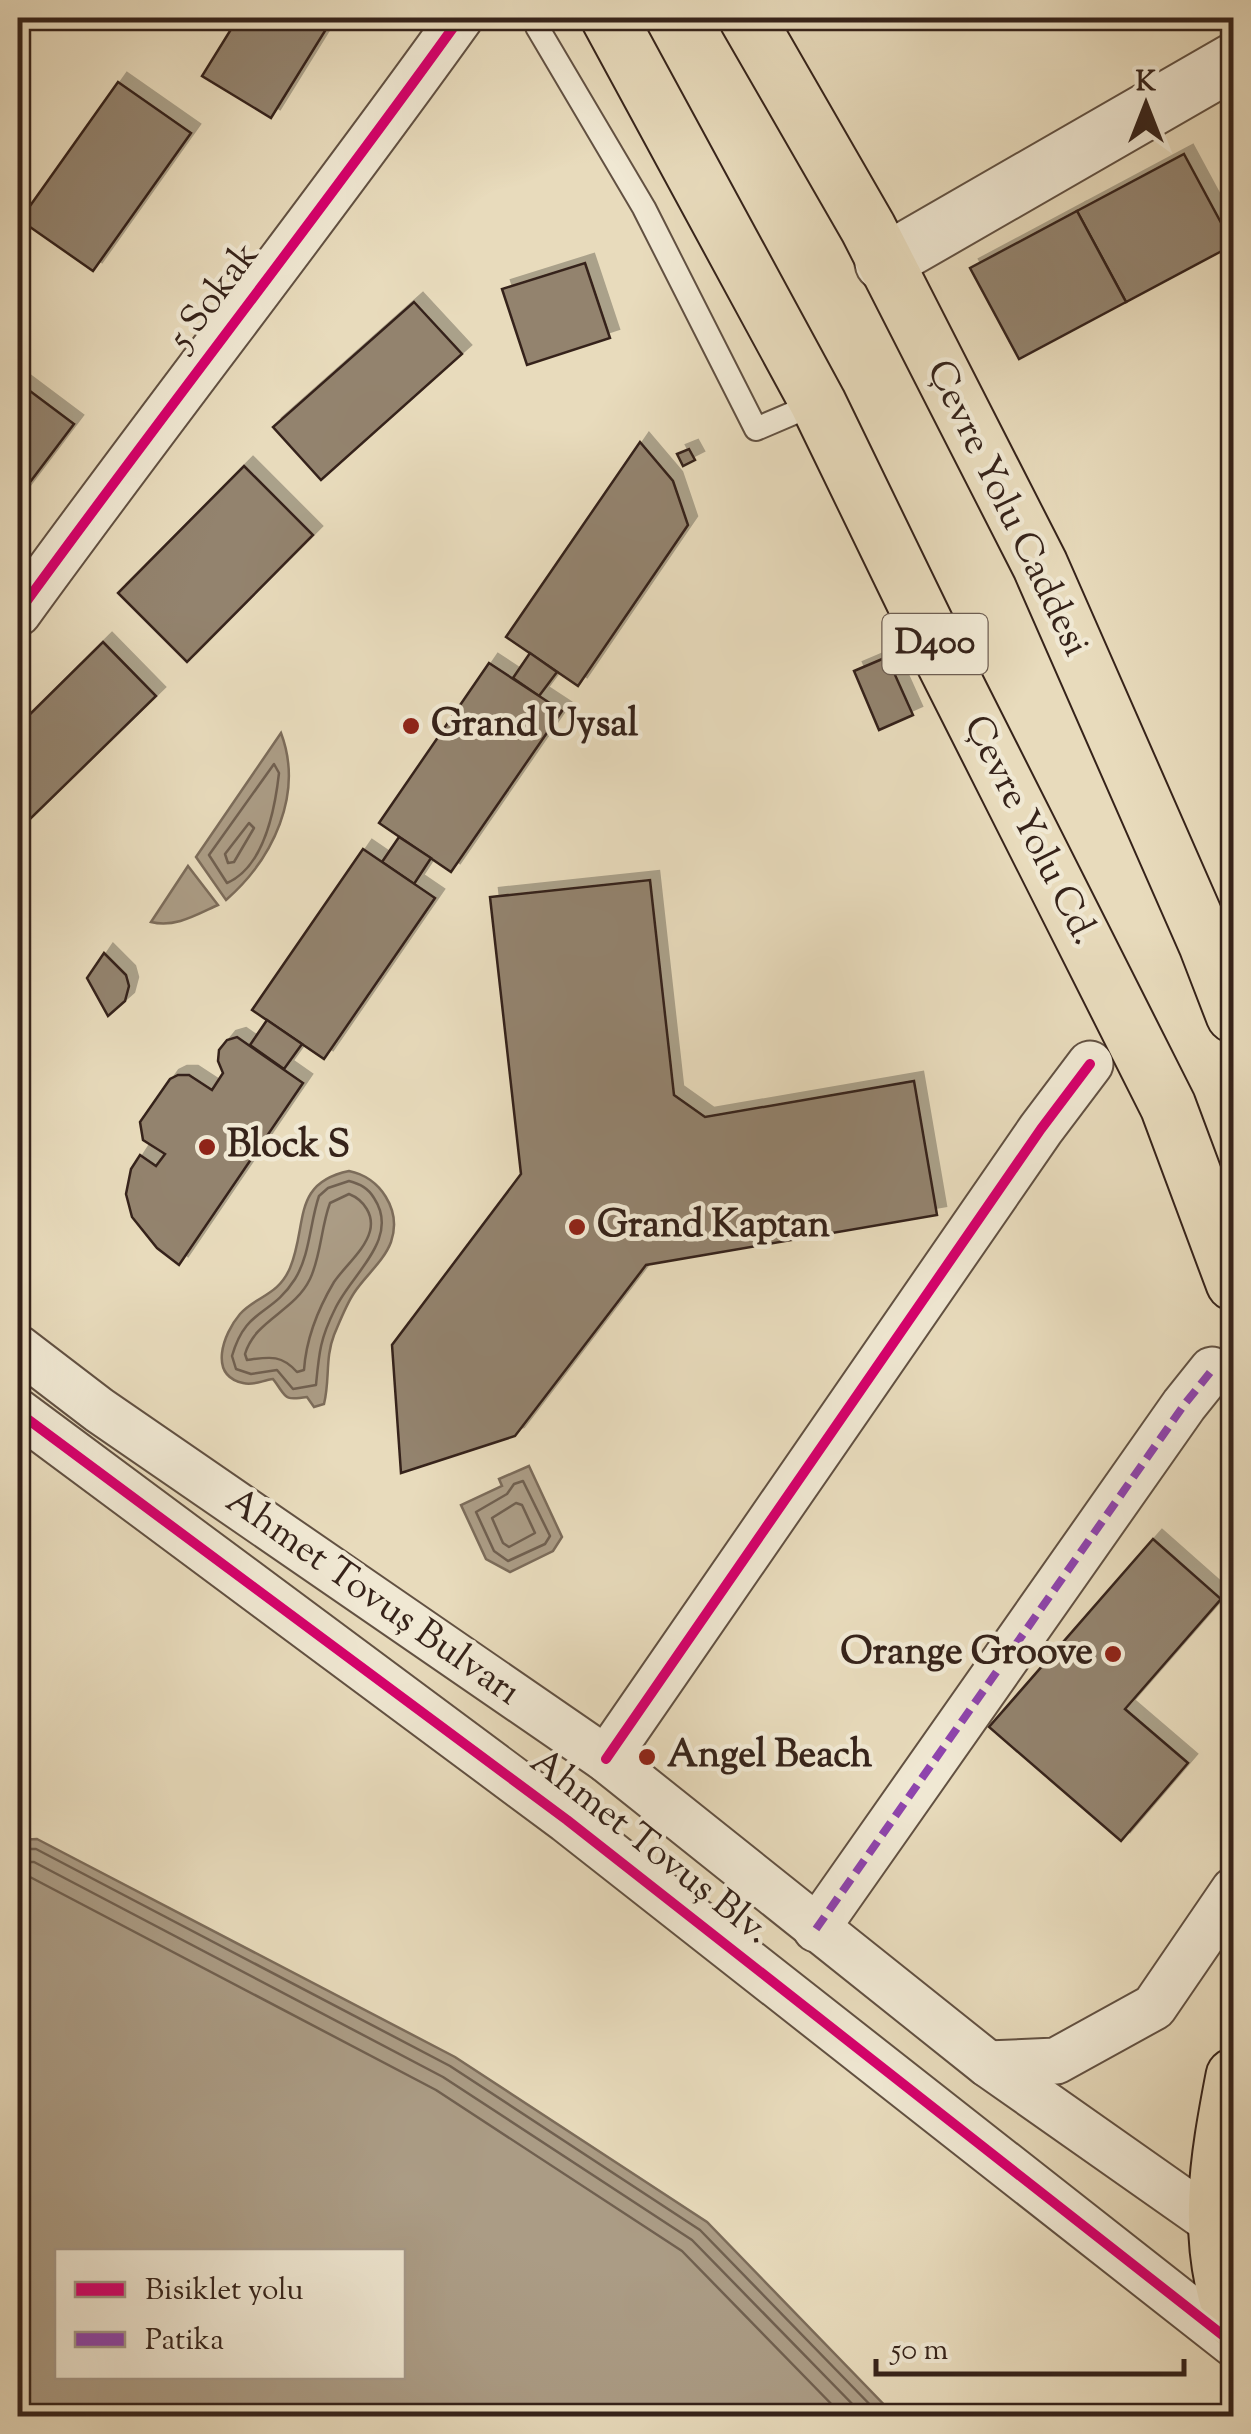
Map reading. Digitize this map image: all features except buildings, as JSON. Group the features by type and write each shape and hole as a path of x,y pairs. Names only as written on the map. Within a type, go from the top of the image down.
{"highway":[{"name":"Çevre Yolu Cd.","path":"609,18 818,403 1168,1106 1234,1283"},
{"name":"Çevre Yolu Caddesi","path":"747,18 868,228 1040,565 1234,1015"},
{"path":"1234,2076 1221,2284 1234,2320"}],"street":[{"name":"5 Sokak","path":"18,613 460,18"},
{"path":"884,263 1234,61"},
{"path":"606,1759 1041,1128 1090,1064"},
{"path":"1168,1106 1219,1180 1234,1212"},
{"name":"Ahmet Tovuş Bulvarı","path":"18,1348 100,1410 606,1759 988,2064 1224,2230"},
{"path":"816,1929 1212,1370"},
{"name":"Ahmet Tovuş Blv.","path":"18,1412 567,1820 1234,2344"},
{"path":"988,2064 1056,2061 1154,2007 1234,1890"}],"lane":[{"path":"545,18 537,26 644,208 756,429 818,403"}],"water":[{"path":"281,733 289,779 280,824 258,865 226,900 196,857"},
{"path":"188,866 218,905 177,922 151,922"},
{"path":"349,1171 370,1180 386,1197 394,1230 388,1249 343,1313 331,1344 324,1404 314,1407 307,1397 286,1396 273,1379 251,1384 232,1379 222,1363 228,1332 240,1314 285,1277 295,1252 304,1208 318,1185"},
{"path":"529,1466 562,1537 553,1551 510,1572 486,1559 461,1505 502,1486 499,1479"},
{"path":"37,1839 455,2057 707,2222 895,2416 18,2416 18,1840"}],"marked path":[{"path":"816,1929 1212,1370"}],"cycle path":[{"path":"18,613 460,18"},
{"path":"606,1759 1041,1129 1090,1064"},
{"path":"18,1412 567,1820 1234,2344"}],"place":[{"name":"Grand Uysal","path":"411,726"},
{"name":"Block S","path":"207,1147"},
{"name":"Grand Kaptan","path":"577,1227"},
{"name":"Orange Groove","path":"1113,1654"},
{"name":"Angel Beach","path":"647,1757"}]}
